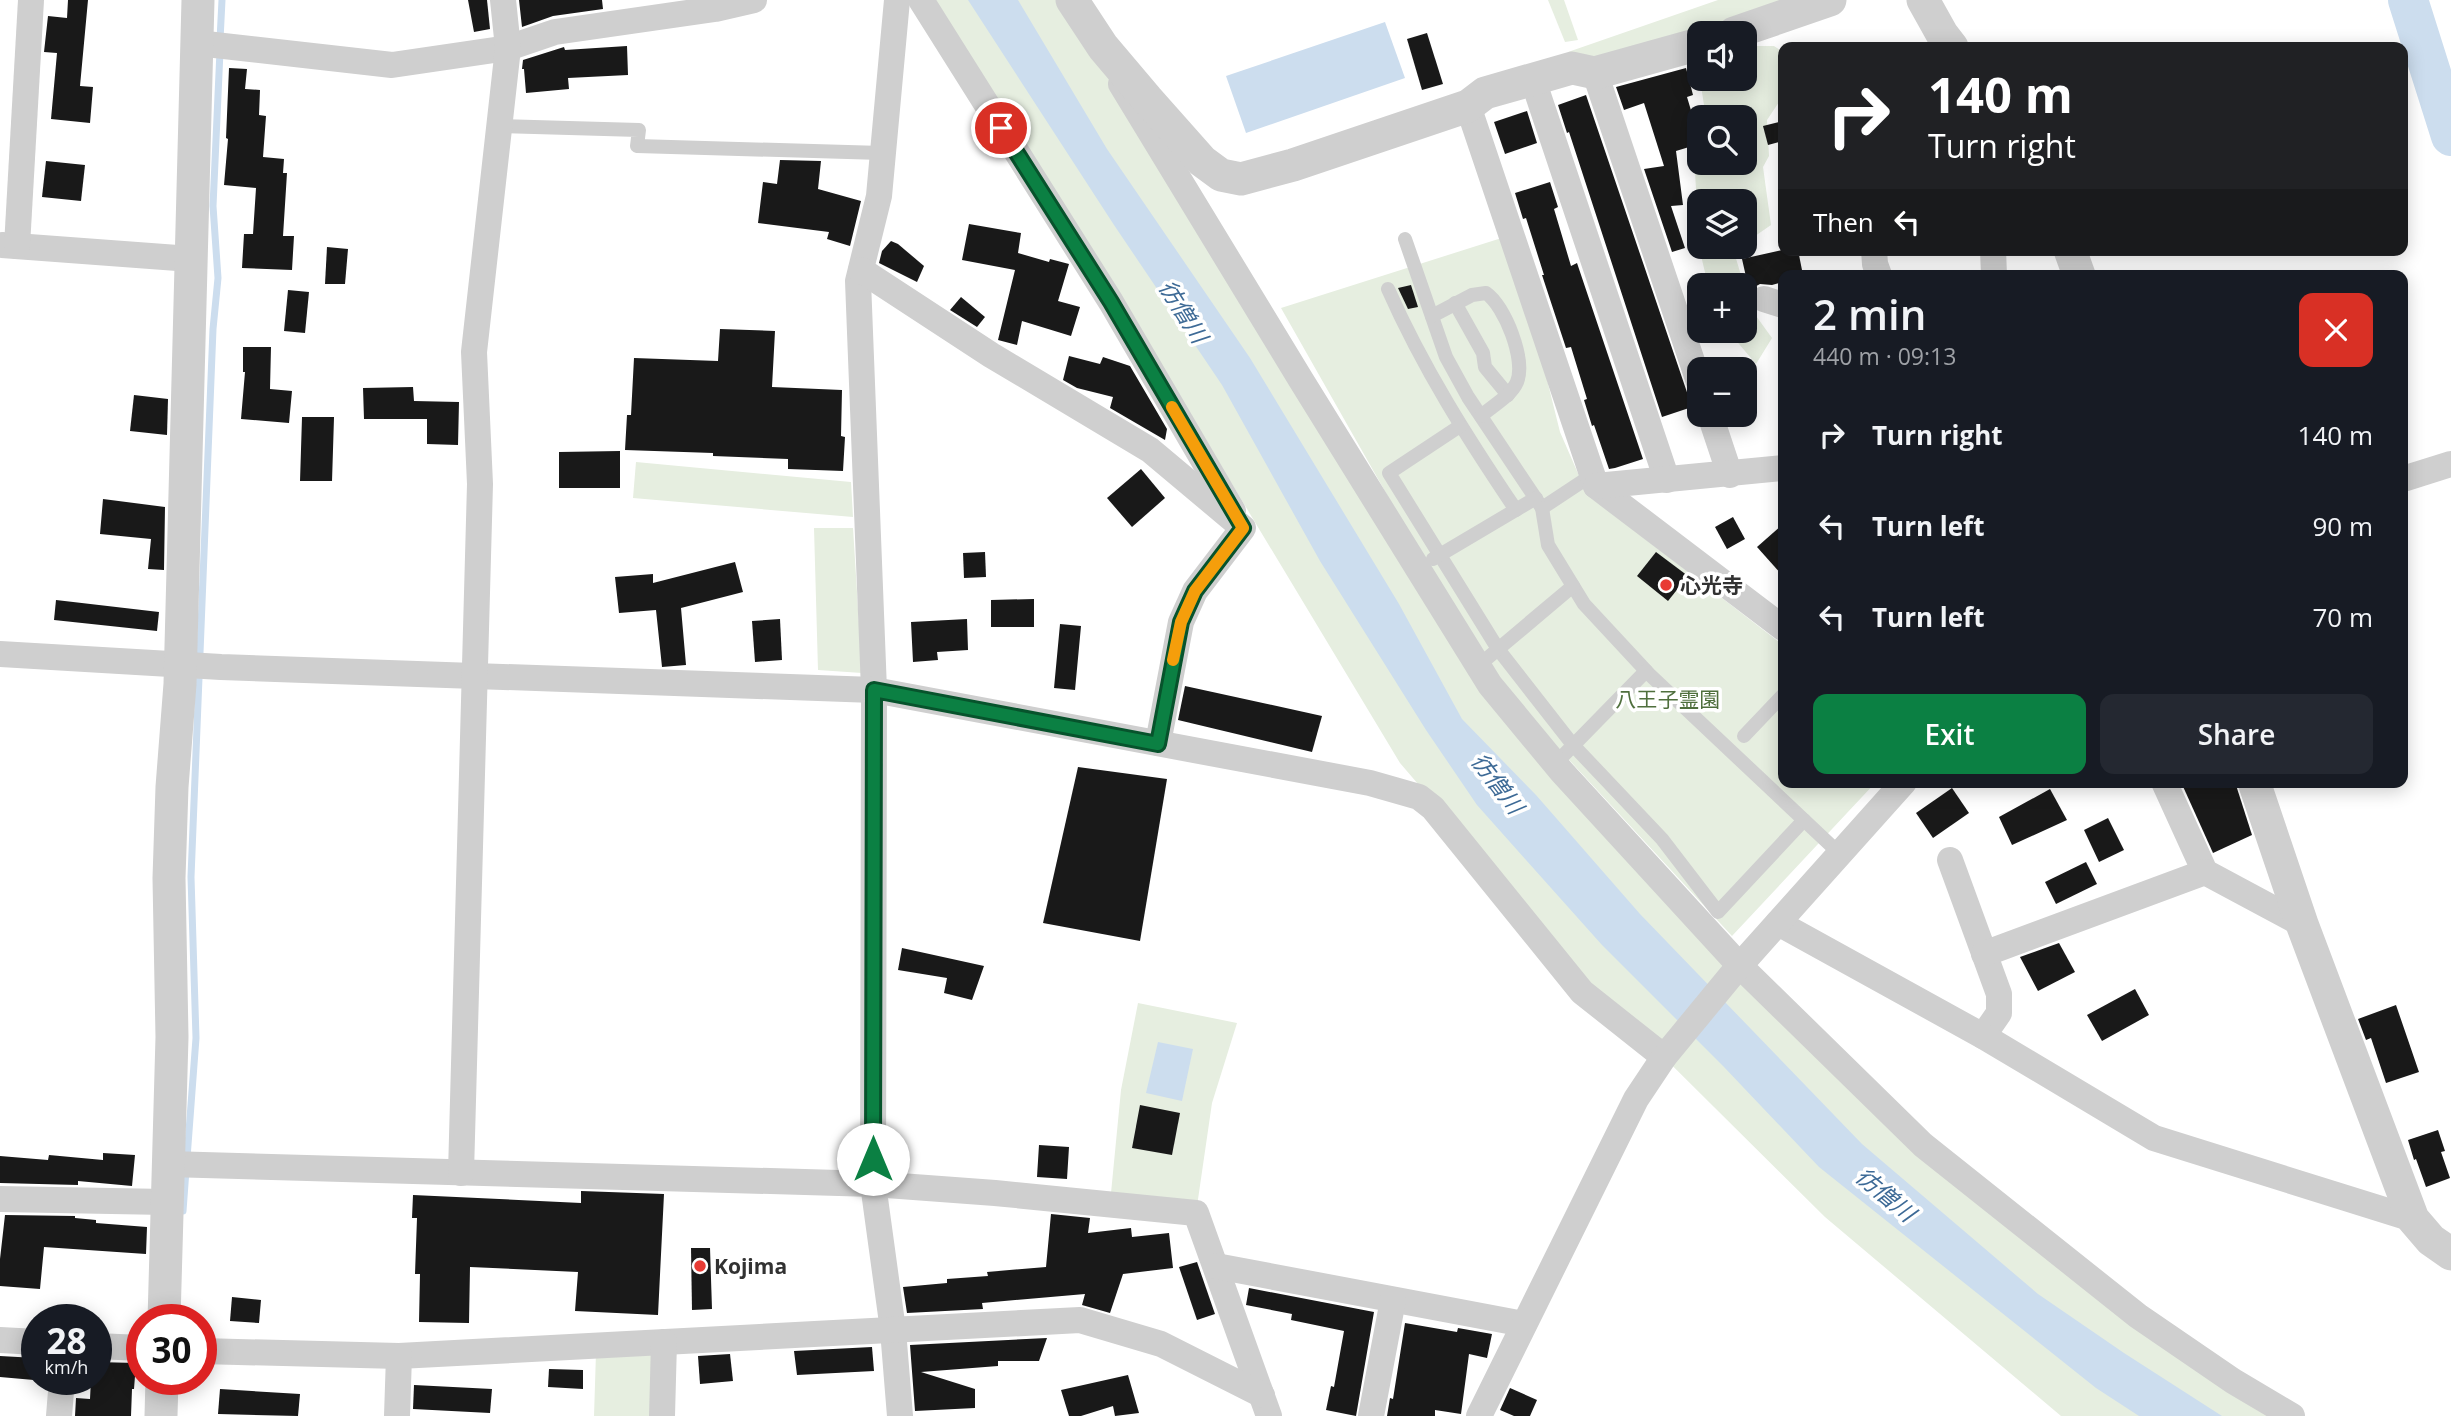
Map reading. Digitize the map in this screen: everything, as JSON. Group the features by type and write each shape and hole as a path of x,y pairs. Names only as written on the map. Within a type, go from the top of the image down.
{"street":[{"path":"31,0 8,245 191,258"},
{"path":"164,1304 172,1037 169,878 172,787 180,684 198,0"},
{"path":"461,1173 480,484 474,352 508,48 503,0"},
{"path":"197,43 392,65 508,48 555,32 715,9 754,0"},
{"path":"897,0 879,196 858,281 874,690 873,1184 893,1330 901,1416"},
{"path":"921,0 1111,302 1243,528"},
{"path":"1072,0 1104,47 1202,161 1221,174 1241,179 1293,165 1468,106 1485,93 1573,68 1595,73 1687,47"},
{"path":"1757,25 1830,0"},
{"path":"1923,0 1948,42"},
{"path":"1104,47 1125,93 1417,569 1488,657 1490,685 1564,754 1737,969 1923,1145 2138,1316 2233,1381 2292,1416"},
{"path":"1595,73 1691,357"},
{"path":"1533,80 1667,480"},
{"path":"1468,106 1594,480 1778,624"},
{"path":"861,270 991,355 1150,450 1243,528"},
{"path":"1714,427 1730,475"},
{"path":"2408,477 2451,464"},
{"path":"1594,480 1667,480 1778,469"},
{"path":"1158,744 1181,622 1195,591 1243,528"},
{"path":"0,654 179,665 874,690 1370,783 1419,797 1433,808 1582,992 1664,1057"},
{"path":"1479,1416 1636,1099 1664,1057 1737,969 1899,788"},
{"path":"2167,788 2205,872 2302,924"},
{"path":"2256,788 2302,924 2413,1219 2431,1240 2451,1254"},
{"path":"1950,860 1999,994 1999,1013 1983,1036"},
{"path":"1984,954 2205,872"},
{"path":"1778,923 1983,1036 2154,1138 2413,1219"},
{"path":"168,1164 873,1184 1196,1213 1266,1405"},
{"path":"0,1199 167,1202"},
{"path":"1216,1266 1524,1324"},
{"path":"1371,1416 1393,1300"},
{"path":"217,1351 398,1356 1080,1320 1161,1344 1266,1405"},
{"path":"0,1340 21,1341"},
{"path":"662,1416 664,1342"},
{"path":"397,1416 398,1356"},
{"path":"59,1416 61,1395"},
{"path":"161,1416 162,1395"}],"lane":[{"path":"499,126 639,130 637,146 882,153"},
{"path":"1405,239 1447,357 1481,415 1539,503 1548,545 1584,604 1646,671 1840,854"},
{"path":"1388,289 1409,336 1460,426 1516,510"},
{"path":"1432,316 1472,295 1486,293 1493,298 1508,323 1518,358 1518,381 1507,395 1481,415"},
{"path":"1455,303 1483,353 1485,366 1507,395"},
{"path":"1460,426 1390,473 1440,555 1488,657 1573,586"},
{"path":"1417,569 1516,510 1594,480"},
{"path":"1646,671 1564,754 1662,839 1718,912 1804,820"},
{"path":"1744,736 1778,700"}],"green space":[{"name":"八王子霊園","path":"924,0 1061,0 1474,648 1281,308 1511,235 1560,432 1587,494 1778,641 1778,788 1870,788 1732,936 1522,709 1889,1112 2287,1416 2061,1416 1825,1217 1585,979 1400,763 1232,484"},
{"path":"1548,0 1564,0 1578,40 1565,42"},
{"path":"1718,0 1830,0 1757,25 1757,21 1687,21 1687,36 1572,68 1568,52"},
{"path":"1757,46 1774,46 1778,49 1778,104 1767,120 1769,156 1763,167 1771,225 1757,235 1757,189 1696,189 1695,175 1757,175 1757,105 1704,105 1702,91 1757,91"},
{"path":"1702,259 1736,259 1740,273 1705,273"},
{"path":"1757,317 1772,338 1757,362 1757,357 1750,357 1738,343 1757,343"},
{"path":"636,462 851,482 853,517 633,498"},
{"path":"814,528 853,528 862,673 818,670"},
{"path":"1138,1003 1237,1023 1212,1103 1196,1213 1111,1193 1121,1090"},
{"path":"653,1351 652,1416 594,1416 596,1353"}],"water":[{"name":"彷僧川","path":"968,0 1018,0 1107,149 1250,358 1399,604 1462,719 1536,795 1640,914 1862,1144 2038,1294 2222,1416 2139,1416 2096,1388 1819,1167 1602,945 1477,805 1426,730 1320,561 1222,385"},
{"path":"1385,22 1405,78 1246,133 1226,76"},
{"path":"1158,1042 1193,1049 1182,1101 1146,1093"}],"building":[{"path":"68,0 88,0 80,86 93,87 90,123 51,119 57,53 44,52 48,16 67,18"},
{"path":"468,0 487,0 490,29 474,32"},
{"path":"519,0 602,0 603,9 553,16 522,27"},
{"path":"1427,33 1443,84 1422,90 1407,39"},
{"path":"627,46 628,75 568,78 569,89 526,93 523,60 564,47 565,50"},
{"path":"229,68 247,69 245,89 260,90 259,115 266,116 263,157 284,159 283,173 287,173 283,236 294,236 292,270 242,268 244,234 253,234 256,188 224,185"},
{"path":"1686,68 1687,91 1692,91 1693,95 1687,97 1689,105 1687,105 1687,148 1676,151 1683,205 1671,206 1685,248 1672,252 1644,169 1664,166 1644,103 1624,110 1616,87"},
{"path":"1586,95 1687,392 1687,409 1662,417 1558,105"},
{"path":"1527,111 1537,143 1505,154 1494,122"},
{"path":"1778,122 1778,142 1768,145 1763,126"},
{"path":"780,160 821,161 818,189 861,201 850,246 827,239 829,232 758,223 763,182 777,184"},
{"path":"46,161 85,165 81,201 42,197"},
{"path":"1550,182 1558,207 1554,209 1571,266 1577,263 1643,459 1615,468 1609,469 1594,425 1592,426 1584,400 1587,399 1571,347 1566,348 1526,218 1523,219 1515,193"},
{"path":"969,224 1021,233 1018,253 1049,262 1050,259 1069,264 1058,301 1080,307 1071,336 1022,321 1017,345 998,340 1015,270 962,260"},
{"path":"891,241 924,266 917,282 879,263 882,251"},
{"path":"327,247 348,249 345,284 325,284"},
{"path":"1778,251 1778,256 1799,256 1802,270 1778,270 1778,283 1772,285 1757,286 1757,273 1745,273 1742,259 1757,259 1757,256"},
{"path":"1411,285 1418,307 1408,309 1398,288"},
{"path":"288,290 309,292 305,333 284,331"},
{"path":"961,297 985,317 977,327 950,310"},
{"path":"720,329 775,331 772,387 842,390 841,436 845,437 843,471 788,469 788,459 625,450 627,415 631,415 634,358 718,361"},
{"path":"243,347 271,347 270,389 292,391 289,423 241,419 245,372"},
{"path":"1069,356 1100,364 1103,357 1130,366 1167,429 1165,440 1110,408 1113,397 1077,388 1063,380"},
{"path":"413,387 414,401 459,402 458,445 427,444 427,419 364,419 363,388"},
{"path":"134,395 168,399 167,435 130,431"},
{"path":"302,417 334,417 332,481 300,481"},
{"path":"620,451 620,488 559,488 559,452"},
{"path":"1141,469 1165,498 1132,527 1107,498"},
{"path":"103,499 165,507 164,570 148,569 151,539 100,534"},
{"path":"1733,517 1745,539 1727,549 1715,527"},
{"path":"1778,528 1778,570 1757,547"},
{"path":"985,552 986,577 964,578 963,553"},
{"path":"1656,552 1688,576 1668,601 1637,576"},
{"path":"735,562 743,592 681,608 686,665 662,667 656,610 619,613 615,577 653,574 653,583"},
{"path":"1034,599 1034,627 991,627 991,600"},
{"path":"56,600 159,612 157,631 54,620"},
{"path":"780,619 782,660 755,662 752,621"},
{"path":"967,619 968,650 937,652 938,660 913,662 911,622"},
{"path":"1060,624 1081,626 1075,690 1054,688"},
{"path":"1185,686 1322,716 1312,752 1178,720"},
{"path":"1078,767 1167,779 1140,941 1043,923"},
{"path":"1952,788 1969,813 1933,838 1916,813"},
{"path":"2184,788 2237,788 2252,835 2213,853"},
{"path":"2050,789 2067,820 2012,845 1999,817"},
{"path":"2108,818 2124,850 2099,862 2084,830"},
{"path":"2086,862 2097,884 2056,904 2045,882"},
{"path":"2059,943 2075,972 2038,991 2020,957"},
{"path":"902,948 984,966 972,1000 944,993 947,978 898,970"},
{"path":"2135,989 2149,1015 2102,1041 2087,1015"},
{"path":"2396,1005 2419,1072 2386,1083 2371,1038 2366,1040 2358,1019"},
{"path":"1140,1105 1180,1113 1172,1155 1132,1148"},
{"path":"2438,1130 2445,1151 2441,1152 2450,1178 2426,1187 2408,1140"},
{"path":"1039,1145 1069,1147 1067,1179 1037,1177"},
{"path":"103,1153 135,1155 132,1186 78,1181 78,1185 0,1183 0,1156 48,1160 49,1155 103,1160"},
{"path":"581,1191 664,1194 658,1315 575,1311 578,1272 470,1267 469,1323 419,1322 420,1274 415,1274 417,1218 412,1218 413,1195 581,1203"},
{"path":"1051,1214 1090,1218 1088,1233 1131,1228 1132,1237 1169,1233 1173,1268 1123,1274 1110,1313 1082,1305 1085,1294 982,1303 983,1309 907,1313 903,1287 947,1283 947,1279 988,1276 987,1272 1046,1267"},
{"path":"5,1215 75,1216 96,1220 96,1223 147,1227 146,1254 44,1247 40,1289 0,1286"},
{"path":"691,1248 710,1248 712,1309 692,1310"},
{"path":"1197,1262 1215,1314 1197,1320 1179,1267"},
{"path":"1249,1288 1374,1312 1356,1416 1326,1410 1331,1386 1334,1387 1344,1331 1291,1320 1292,1314 1246,1305"},
{"path":"232,1297 261,1300 259,1323 230,1321"},
{"path":"1405,1323 1457,1332 1458,1328 1492,1334 1487,1358 1469,1354 1461,1414 1435,1410 1435,1416 1387,1416 1390,1398 1393,1399"},
{"path":"1047,1338 1039,1361 998,1361 998,1366 921,1372 975,1389 975,1408 915,1411 910,1345"},
{"path":"872,1347 874,1371 797,1375 794,1351"},
{"path":"730,1354 733,1381 700,1384 698,1356"},
{"path":"0,1356 21,1357 21,1379 0,1377"},
{"path":"112,1362 126,1363 126,1395 132,1395 131,1416 75,1416 76,1398 90,1399 90,1395 112,1395"},
{"path":"549,1369 583,1370 583,1389 548,1387"},
{"path":"1128,1375 1139,1413 1115,1416 1113,1406 1081,1416 1069,1416 1061,1390"},
{"path":"414,1385 492,1389 490,1413 413,1409"},
{"path":"1510,1388 1537,1400 1530,1416 1514,1416 1500,1410"},
{"path":"220,1389 300,1394 298,1416 218,1414"}],"waterway":[{"path":"220,40 222,0"},
{"path":"2408,0 2451,136"},
{"path":"187,1158 196,1038 191,877 213,329 218,278 213,206 220,51"},
{"path":"183,1211 186,1170"}],"slow traffic":[{"path":"1172,407 1243,528 1195,591 1181,622 1173,660"}],"place":[{"name":"心光寺","path":"1666,585"},
{"name":"Kojima","path":"700,1266"}],"route":[{"path":"873,1159 874,690 1158,744 1181,622 1195,591 1243,528 1111,302 1001,128"}]}
